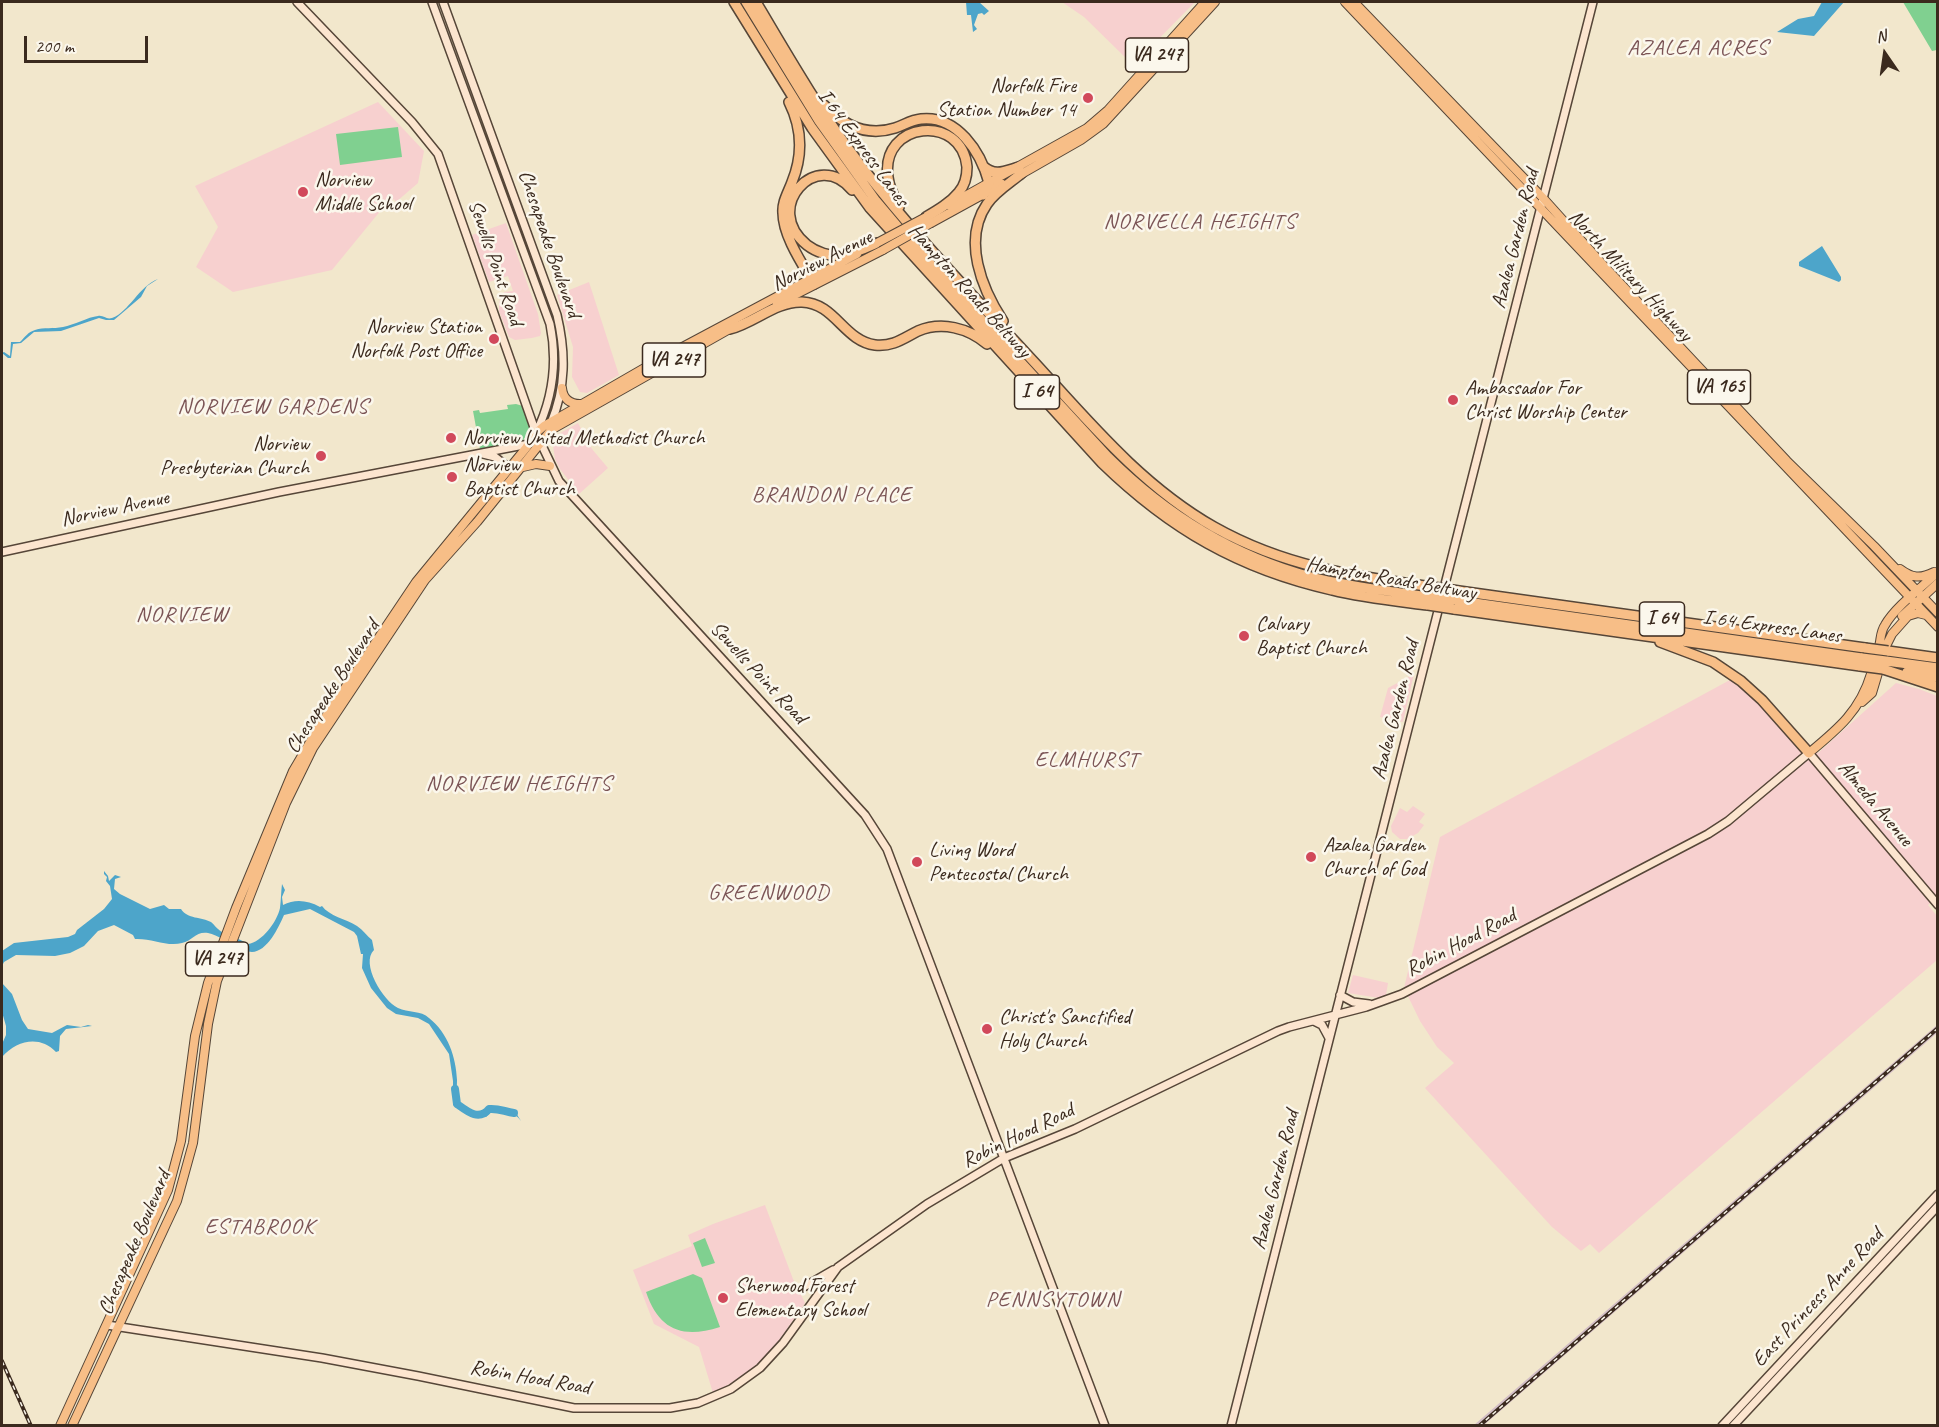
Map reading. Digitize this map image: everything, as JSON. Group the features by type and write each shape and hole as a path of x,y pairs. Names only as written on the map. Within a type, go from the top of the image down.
{"highway":[{"name":"Hampton Roads Beltway","path":"735,2 812,128 870,208 1002,355 1120,480 1155,510 1206,543 1254,566 1333,591 1430,596 1459,591 1862,657"},
{"name":"I 64 Express Lanes","path":"746,2 837,149 893,222 1108,457 1141,489 1201,531 1268,563 1333,582 1430,596"},
{"name":"Hampton Roads Beltway","path":"756,2 808,88 860,165 903,218 1129,463 1159,490 1213,526 1270,553 1310,566 1454,604 1617,631 1862,657"},
{"path":"753,33 798,124 800,143 798,163 784,203 783,214 789,237 813,282"},
{"path":"808,88 840,121 858,128 883,131 925,118 947,123 965,136 982,166 989,183 983,195"},
{"path":"903,218 890,184 889,159 894,147 902,138 914,132 926,130 944,133 954,141 964,156 967,169 959,193 929,220"},
{"path":"982,166 996,173 1021,170"},
{"path":"1017,344 994,308 986,289 976,255 976,234 979,220 989,201 1021,170"},
{"path":"870,208 842,181 821,176 808,179 797,188 791,201 789,214 792,226 800,238 821,253 836,256 880,246"},
{"path":"730,329 742,326 780,306 802,302 824,308 854,337 869,343 889,344 922,330 954,327 976,336 1002,355"},
{"name":"I 64 Express Lanes","path":"1454,604 1938,668"},
{"path":"1617,631 1633,638 1663,642 1713,662 1728,671 1762,700 1809,753"},
{"path":"1886,660 1938,658"},
{"path":"1886,660 1938,676"},
{"path":"1886,660 1938,687"}],"main road":[{"name":"Sewells Point Road","path":"297,2 412,122 438,154 536,433 550,466 565,489 785,726 875,828 892,860 1105,1425"},
{"name":"Chesapeake Boulevard","path":"60,1425 168,1190 181,1141 195,1036 208,983 292,771 320,724 416,582 529,444 546,410 553,385 554,361 548,319 432,2"},
{"name":"Chesapeake Boulevard","path":"72,1425 166,1226 180,1191 193,1143 208,1024 217,981 295,781 321,735 416,592 541,444 552,421 562,388 564,354 557,315 443,2"},
{"name":"Norview Avenue","path":"541,444 557,426 813,282 929,220 983,195 1081,132 1098,118 1205,2"},
{"name":"Norview Avenue","path":"929,220 989,183 1081,140 1103,124 1215,2"},
{"name":"North Military Highway","path":"1346,2 1938,627"},
{"name":"North Military Highway","path":"1354,2 1543,198 1794,467 1938,613"},
{"name":"Azalea Garden Road","path":"1231,1425 1593,2"},
{"name":"Norview Avenue","path":"536,433 552,421 660,359 813,282"},
{"path":"548,319 557,315"},
{"path":"562,388 566,400 574,404 582,404"},
{"path":"528,410 538,413 546,410"},
{"name":"Norview Avenue","path":"2,552 279,492 529,444"},
{"path":"483,454 495,457 509,468"},
{"path":"523,467 536,464 550,466"},
{"path":"1889,562 1914,577 1938,571"},
{"path":"1882,567 1900,595 1900,603 1896,611"},
{"name":"Robin Hood Road","path":"1880,642 1938,571"},
{"name":"Robin Hood Road","path":"1920,594 1938,583"},
{"name":"Robin Hood Road","path":"107,1325 313,1356 571,1408 670,1408 698,1403 719,1395 741,1383 760,1368 779,1348 837,1267 927,1204 1004,1158 1076,1129 1289,1027 1377,1004 1402,994 1708,834 1728,821 1845,722 1855,710 1868,684 1883,628 1896,611 1913,601"},
{"path":"1855,710 1872,693 1886,646 1892,634 1908,616 1914,613 1926,615"},
{"name":"Almeda Avenue","path":"1809,753 1938,905"},
{"path":"1340,995 1359,1004 1377,1004"},
{"path":"1314,1021 1322,1025 1329,1038"},
{"name":"East Princess Anne Road","path":"1722,1425 1938,1194"},
{"name":"East Princess Anne Road","path":"1733,1425 1938,1206"},
{"path":"802,1288 837,1267"}],"shaded area":[{"path":"1062,2 1195,2 1133,65 1084,17"},
{"name":"Norview Middle School","path":"378,102 424,151 418,183 396,202 394,199 386,204 332,270 233,292 196,267 218,227 195,186"},
{"path":"506,223 538,314 540,336 515,340 509,337 499,311 499,302 504,292 513,291 508,276 489,282 472,235"},
{"path":"589,282 619,375 587,393 580,392 572,377 573,347 557,295"},
{"path":"578,423 592,449 608,468 579,494 560,469 555,459 553,445 555,436"},
{"path":"1414,674 1403,722 1380,717 1388,688"},
{"path":"1741,674 1818,753 1896,683 1937,696 1938,897 1928,905 1937,916 1937,960 1599,1253 1590,1244 1581,1251 1552,1227 1425,1088 1454,1063 1437,1047 1420,1021 1404,988 1440,837"},
{"path":"1413,806 1425,814 1419,822 1424,825 1418,833 1407,839 1400,839 1392,832 1391,826 1400,808 1407,812"},
{"path":"1353,975 1388,983 1386,995 1379,998 1348,993"},
{"path":"1937,1025 1937,1033 1484,1425 1474,1425"},
{"name":"Sherwood Forest Elementary School","path":"765,1205 793,1279 805,1303 776,1345 764,1358 741,1378 713,1393 699,1347 654,1324 633,1270 692,1246 688,1235"}],"green space":[{"path":"1903,2 1937,2 1937,50 1932,51"},
{"path":"398,127 402,157 340,165 336,134"},
{"path":"507,405 523,406 530,430 522,442 480,449 473,411 479,410 480,413 508,409"},
{"path":"705,1238 715,1263 702,1267 693,1243"},
{"path":"693,1274 702,1278 720,1327 694,1332 683,1331 665,1323 651,1305 646,1292"}],"water":[{"path":"966,2 979,2 989,11 984,15 978,14 974,25 977,29 973,32 971,15 967,15"},
{"path":"1822,2 1844,2 1814,36 1777,32 1798,19 1814,16"},
{"path":"1822,246 1841,277 1839,282 1799,266 1799,262"},
{"path":"158,279 147,286 141,297 114,320 99,318 61,331 34,332 21,343 13,344 11,358 2,353 10,356 11,342 20,342 28,333 35,330 72,325 98,316 112,318 124,310 145,287"},
{"path":"104,871 109,881 115,875 121,877 115,879 114,889 150,909 164,905 169,909 181,909 187,915 211,922 220,931 248,944 258,940 276,919 280,908 282,884 285,890 282,897 283,905 301,901 322,906 333,915 357,926 372,940 374,950 370,956 371,972 386,998 398,1008 426,1015 446,1038 455,1063 457,1098 460,1108 484,1115 488,1114 491,1107 498,1107 516,1113 521,1121 516,1115 505,1111 493,1110 486,1117 460,1109 453,1105 453,1081 449,1054 429,1024 418,1018 396,1014 387,1008 371,988 362,968 363,954 361,954 354,932 310,909 284,915 267,944 253,952 246,951 238,945 208,933 200,933 182,943 171,944 135,939 133,935 114,925 98,931 84,946 70,953 55,956 16,955 4,962 2,966 2,951 14,943 68,937 75,934 104,909 112,899 110,886"},
{"path":"2,983 12,994 28,1029 52,1033 67,1025 92,1026 66,1029 60,1036 59,1051 56,1052 43,1043 29,1042 21,1043 2,1057 6,1026 2,1012"}],"waterway":[{"path":"455,1089 457,1104 473,1114 485,1113 489,1109 514,1113"}],"railway":[{"path":"1479,1426 1938,1028"},
{"path":"2,1361 31,1426"}],"place":[{"name":"Norfolk Fire Station Number 14","path":"1088,98"},
{"name":"Norview Middle School","path":"303,192"},
{"name":"Norview Station Norfolk Post Office","path":"494,339"},
{"name":"Ambassador For Christ Worship Center","path":"1453,400"},
{"name":"Norview United Methodist Church","path":"451,438"},
{"name":"Norview Presbyterian Church","path":"321,456"},
{"name":"Norview Baptist Church","path":"452,477"},
{"name":"Calvary Baptist Church","path":"1244,636"},
{"name":"Azalea Garden Church of God","path":"1311,857"},
{"name":"Living Word Pentecostal Church","path":"917,862"},
{"name":"Christ's Sanctified Holy Church","path":"987,1029"},
{"name":"Sherwood Forest Elementary School","path":"723,1298"}],"district":[{"name":"AZALEA ACRES","path":"1698,48"},
{"name":"NORVELLA HEIGHTS","path":"1200,222"},
{"name":"NORVIEW GARDENS","path":"273,407"},
{"name":"BRANDON PLACE","path":"832,495"},
{"name":"NORVIEW","path":"182,615"},
{"name":"ELMHURST","path":"1087,760"},
{"name":"NORVIEW HEIGHTS","path":"519,784"},
{"name":"GREENWOOD","path":"769,893"},
{"name":"ESTABROOK","path":"260,1227"},
{"name":"PENNSYTOWN","path":"1053,1300"}]}
